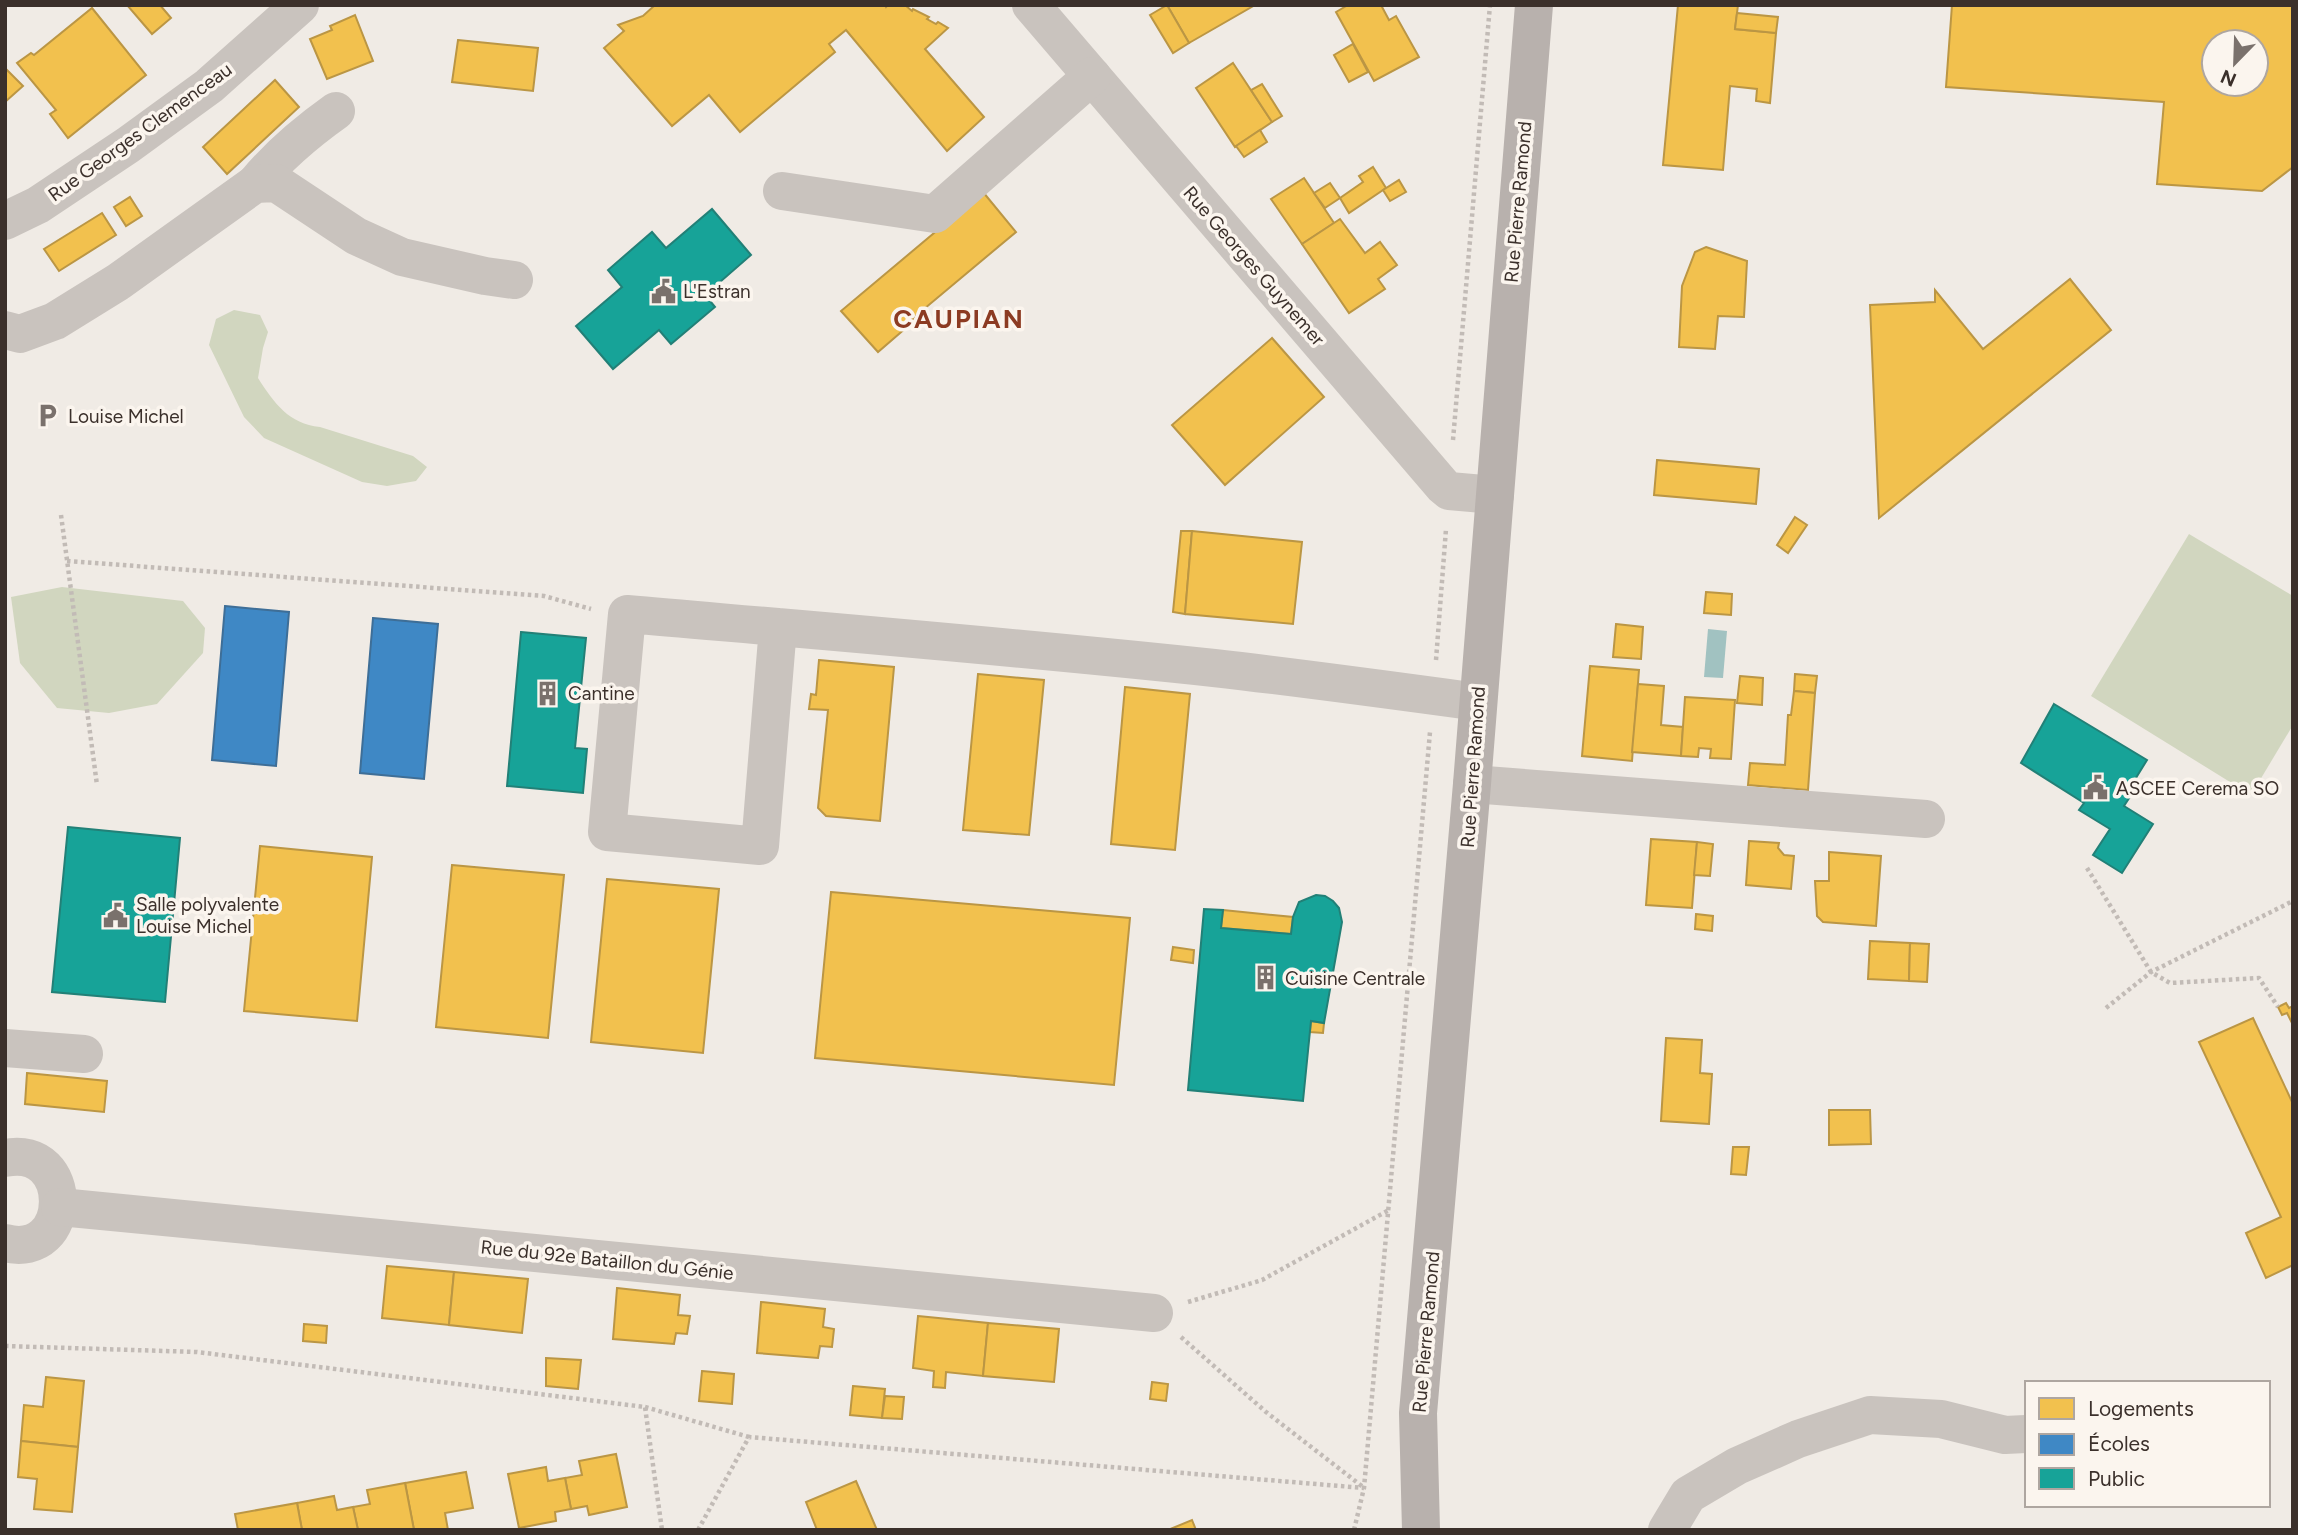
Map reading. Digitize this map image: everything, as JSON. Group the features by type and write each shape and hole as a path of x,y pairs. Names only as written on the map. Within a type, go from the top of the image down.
{"main road":[{"name":"Rue Pierre Ramond","path":"1421,1530 1418,1413 1472,784 1534,5"}],"street":[{"name":"Rue Georges Clemenceau","path":"5,221 38,205 128,145 209,86 300,5"},
{"name":"Rue Georges Guynemer","path":"1031,5 1449,491"},
{"path":"782,191 934,214 1092,76"},
{"path":"5,330 20,334 55,321 118,282 255,184 272,163 306,132 336,111"},
{"path":"255,184 276,183 356,236 402,257 514,280"},
{"path":"1449,491 1495,495"},
{"path":"778,627 760,846 607,832 627,614 778,627 1216,668 1478,702"},
{"path":"1472,784 1926,819"},
{"path":"5,1048 84,1054"},
{"path":"5,1158 33,1160 49,1172 57,1185 60,1206 55,1221 44,1235 8,1250"},
{"name":"Rue du 92e Bataillon du Génie","path":"60,1206 1154,1313"},
{"path":"1667,1530 1688,1495 1737,1466 1798,1439 1870,1415 1941,1419 2005,1435 2025,1434"}],"path":[{"path":"1354,1530 1364,1488 1390,1210 1490,5"},
{"path":"61,515 97,785"},
{"path":"67,561 544,596 583,608 627,614"},
{"path":"2087,868 2151,972 2170,983 2259,978 2278,1007"},
{"path":"2106,1008 2151,972 2293,901"},
{"path":"1154,1313 1262,1280 1390,1210"},
{"path":"1154,1313 1266,1412 1364,1488"},
{"path":"5,1346 197,1352 645,1407 749,1437 1364,1488"},
{"path":"645,1407 662,1530"},
{"path":"698,1530 749,1437"}],"green space":[{"path":"234,310 260,315 268,332 258,378 283,411 299,422 413,456 427,467 416,481 387,486 362,482 264,438 244,417 209,345 216,319"},
{"path":"2189,534 2293,596 2293,725 2251,795 2091,696"},
{"path":"62,587 183,601 205,628 203,653 157,704 109,713 57,708 20,663 11,597"}],"water":[{"path":"1708,629 1727,631 1723,678 1704,677"}],"building: Logements":[{"path":"127,5 160,5 171,18 152,34"},
{"path":"655,5 905,5 912,11 913,9 929,17 927,19 936,24 938,22 948,28 925,49 984,117 947,151 846,30 829,44 835,52 740,132 709,95 672,126 604,48 624,31 618,25 643,16"},
{"path":"1167,5 1255,5 1189,43"},
{"path":"1167,5 1189,43 1173,53 1150,15"},
{"path":"1348,5 1381,5 1389,20 1396,16 1419,57 1374,81 1336,12"},
{"path":"1678,5 1738,5 1735,29 1776,33 1770,103 1756,101 1757,89 1730,86 1723,170 1663,165"},
{"path":"1952,5 2293,5 2293,167 2262,191 2157,184 2164,102 1946,87"},
{"path":"92,8 146,75 68,138 50,114 56,110 17,63 31,53 34,55"},
{"path":"1737,13 1778,17 1776,33 1735,29"},
{"path":"355,15 373,61 327,79 310,39 332,30 330,26"},
{"path":"458,40 538,48 533,91 452,82"},
{"path":"1353,44 1368,72 1349,82 1334,55"},
{"path":"1233,63 1272,122 1235,147 1196,88"},
{"path":"5,68 23,86 5,102"},
{"path":"275,80 299,107 227,174 203,147"},
{"path":"1262,84 1282,116 1272,122 1251,90"},
{"path":"1260,130 1267,142 1244,157 1236,146"},
{"path":"1373,167 1386,188 1349,213 1340,198 1363,182 1359,176"},
{"path":"1304,178 1334,223 1302,244 1271,199"},
{"path":"1399,180 1406,192 1390,201 1383,190"},
{"path":"1330,183 1340,198 1325,208 1314,193"},
{"path":"983,192 1016,232 912,319 914,321 878,352 841,311"},
{"path":"130,197 142,216 126,226 114,207"},
{"path":"102,213 116,235 59,271 44,249"},
{"path":"1340,219 1365,253 1380,242 1397,265 1378,279 1385,289 1349,313 1302,244"},
{"path":"1706,247 1747,261 1744,317 1718,316 1715,349 1679,347 1682,286 1695,252"},
{"path":"2070,279 2111,330 1879,518 1870,305 1935,302 1935,290 1983,349"},
{"path":"1272,338 1324,397 1225,485 1172,425"},
{"path":"1657,460 1759,469 1756,504 1654,495"},
{"path":"1795,517 1807,525 1788,553 1777,545"},
{"path":"1181,531 1192,531 1185,614 1173,612"},
{"path":"1192,531 1302,542 1293,624 1185,614"},
{"path":"1706,592 1732,594 1731,615 1704,613"},
{"path":"1616,624 1643,627 1641,659 1613,657"},
{"path":"819,660 894,667 880,821 826,816 818,808 828,710 809,709 811,694 816,695"},
{"path":"1590,666 1639,670 1632,761 1582,756"},
{"path":"978,674 1044,680 1029,835 963,830"},
{"path":"1795,674 1817,676 1815,693 1794,691"},
{"path":"1740,676 1763,678 1762,705 1737,703"},
{"path":"1638,684 1664,686 1661,725 1683,727 1681,756 1632,752"},
{"path":"1125,687 1190,694 1175,850 1111,844"},
{"path":"1794,691 1815,693 1808,790 1748,785 1750,763 1785,765 1788,715 1791,715"},
{"path":"1685,697 1735,700 1731,759 1710,758 1711,749 1699,748 1698,757 1681,756"},
{"path":"1651,839 1697,842 1692,908 1646,905"},
{"path":"1749,841 1779,843 1778,848 1784,855 1794,856 1791,889 1746,885"},
{"path":"1697,842 1713,844 1710,876 1694,875"},
{"path":"260,846 372,857 357,1021 244,1011"},
{"path":"1829,852 1881,856 1876,926 1823,922 1817,916 1815,881 1829,881"},
{"path":"452,865 564,875 548,1038 436,1027"},
{"path":"607,879 719,889 703,1053 591,1042"},
{"path":"831,892 1130,918 1114,1085 815,1058"},
{"path":"1223,910 1293,917 1291,934 1221,928"},
{"path":"1696,914 1713,916 1712,931 1695,929"},
{"path":"1870,941 1910,943 1909,981 1868,979"},
{"path":"1910,943 1929,944 1927,982 1909,981"},
{"path":"1173,947 1194,950 1193,963 1171,960"},
{"path":"2286,1003 2289,1008 2293,1006 2293,1025 2287,1013 2282,1015 2278,1007"},
{"path":"2253,1018 2293,1104 2293,1265 2266,1278 2246,1233 2281,1217 2199,1042"},
{"path":"1311,1021 1324,1023 1323,1033 1310,1032"},
{"path":"1666,1038 1702,1040 1700,1073 1712,1074 1709,1124 1661,1121"},
{"path":"27,1073 107,1081 104,1112 25,1104"},
{"path":"1829,1110 1870,1110 1871,1144 1829,1145"},
{"path":"1733,1147 1749,1147 1746,1175 1731,1174"},
{"path":"387,1266 454,1272 449,1325 382,1318"},
{"path":"454,1272 528,1279 522,1333 449,1325"},
{"path":"617,1288 680,1295 678,1315 690,1316 687,1334 676,1333 674,1344 613,1339"},
{"path":"761,1302 825,1309 823,1327 834,1329 832,1347 820,1346 818,1358 757,1353"},
{"path":"918,1316 988,1323 983,1376 946,1372 945,1388 933,1387 934,1371 913,1368"},
{"path":"988,1323 1059,1329 1054,1382 983,1376"},
{"path":"304,1324 327,1326 326,1343 303,1341"},
{"path":"546,1358 581,1360 578,1389 546,1386"},
{"path":"702,1371 734,1374 732,1404 699,1401"},
{"path":"46,1377 84,1381 78,1447 21,1441 24,1405 43,1407"},
{"path":"1152,1382 1168,1384 1166,1401 1150,1399"},
{"path":"853,1386 885,1389 882,1418 850,1415"},
{"path":"885,1396 904,1397 902,1419 882,1418"},
{"path":"21,1441 78,1447 72,1512 34,1509 37,1479 18,1477"},
{"path":"616,1454 627,1507 589,1515 587,1506 571,1509 565,1478 582,1475 579,1461"},
{"path":"546,1467 548,1481 565,1478 571,1509 555,1512 556,1521 519,1528 508,1474"},
{"path":"466,1472 473,1508 445,1513 448,1530 414,1530 405,1483"},
{"path":"856,1481 877,1530 817,1530 806,1502"},
{"path":"405,1483 414,1530 358,1530 353,1507 370,1504 367,1490"},
{"path":"334,1496 337,1510 353,1507 358,1530 302,1530 297,1503"},
{"path":"297,1503 302,1530 238,1530 235,1514"},
{"path":"1192,1520 1196,1530 1168,1530"}],"building: Écoles":[{"path":"225,606 289,612 276,766 212,760"},
{"path":"373,618 438,624 424,779 360,773"}],"building: Public":[{"name":"L'Estran","path":"712,209 751,255 705,295 715,307 671,344 659,330 613,369 576,326 622,287 608,270 652,232 666,248"},
{"name":"Cantine","path":"521,632 586,638 575,748 587,749 583,793 507,786"},
{"name":"ASCEE Cerema SO","path":"2054,704 2147,760 2131,786 2135,789 2124,806 2153,824 2122,873 2093,855 2110,829 2079,810 2084,803 2021,763"},
{"name":"Salle polyvalente Louise Michel","path":"68,827 180,838 165,1002 52,992"},
{"name":"Cuisine Centrale","path":"1316,895 1333,901 1339,908 1342,922 1324,1023 1311,1021 1303,1101 1188,1090 1204,909 1223,910 1221,928 1291,934 1293,917 1299,902"}],"place":[{"name":"L'Estran","path":"663,291"},
{"name":"Louise Michel","path":"48,416"},
{"name":"Cantine","path":"548,693"},
{"name":"ASCEE Cerema SO","path":"2096,788"},
{"name":"Salle polyvalente Louise Michel","path":"116,915"},
{"name":"Cuisine Centrale","path":"1265,978"}],"district":[{"name":"CAUPIAN","path":"959,319"}]}
